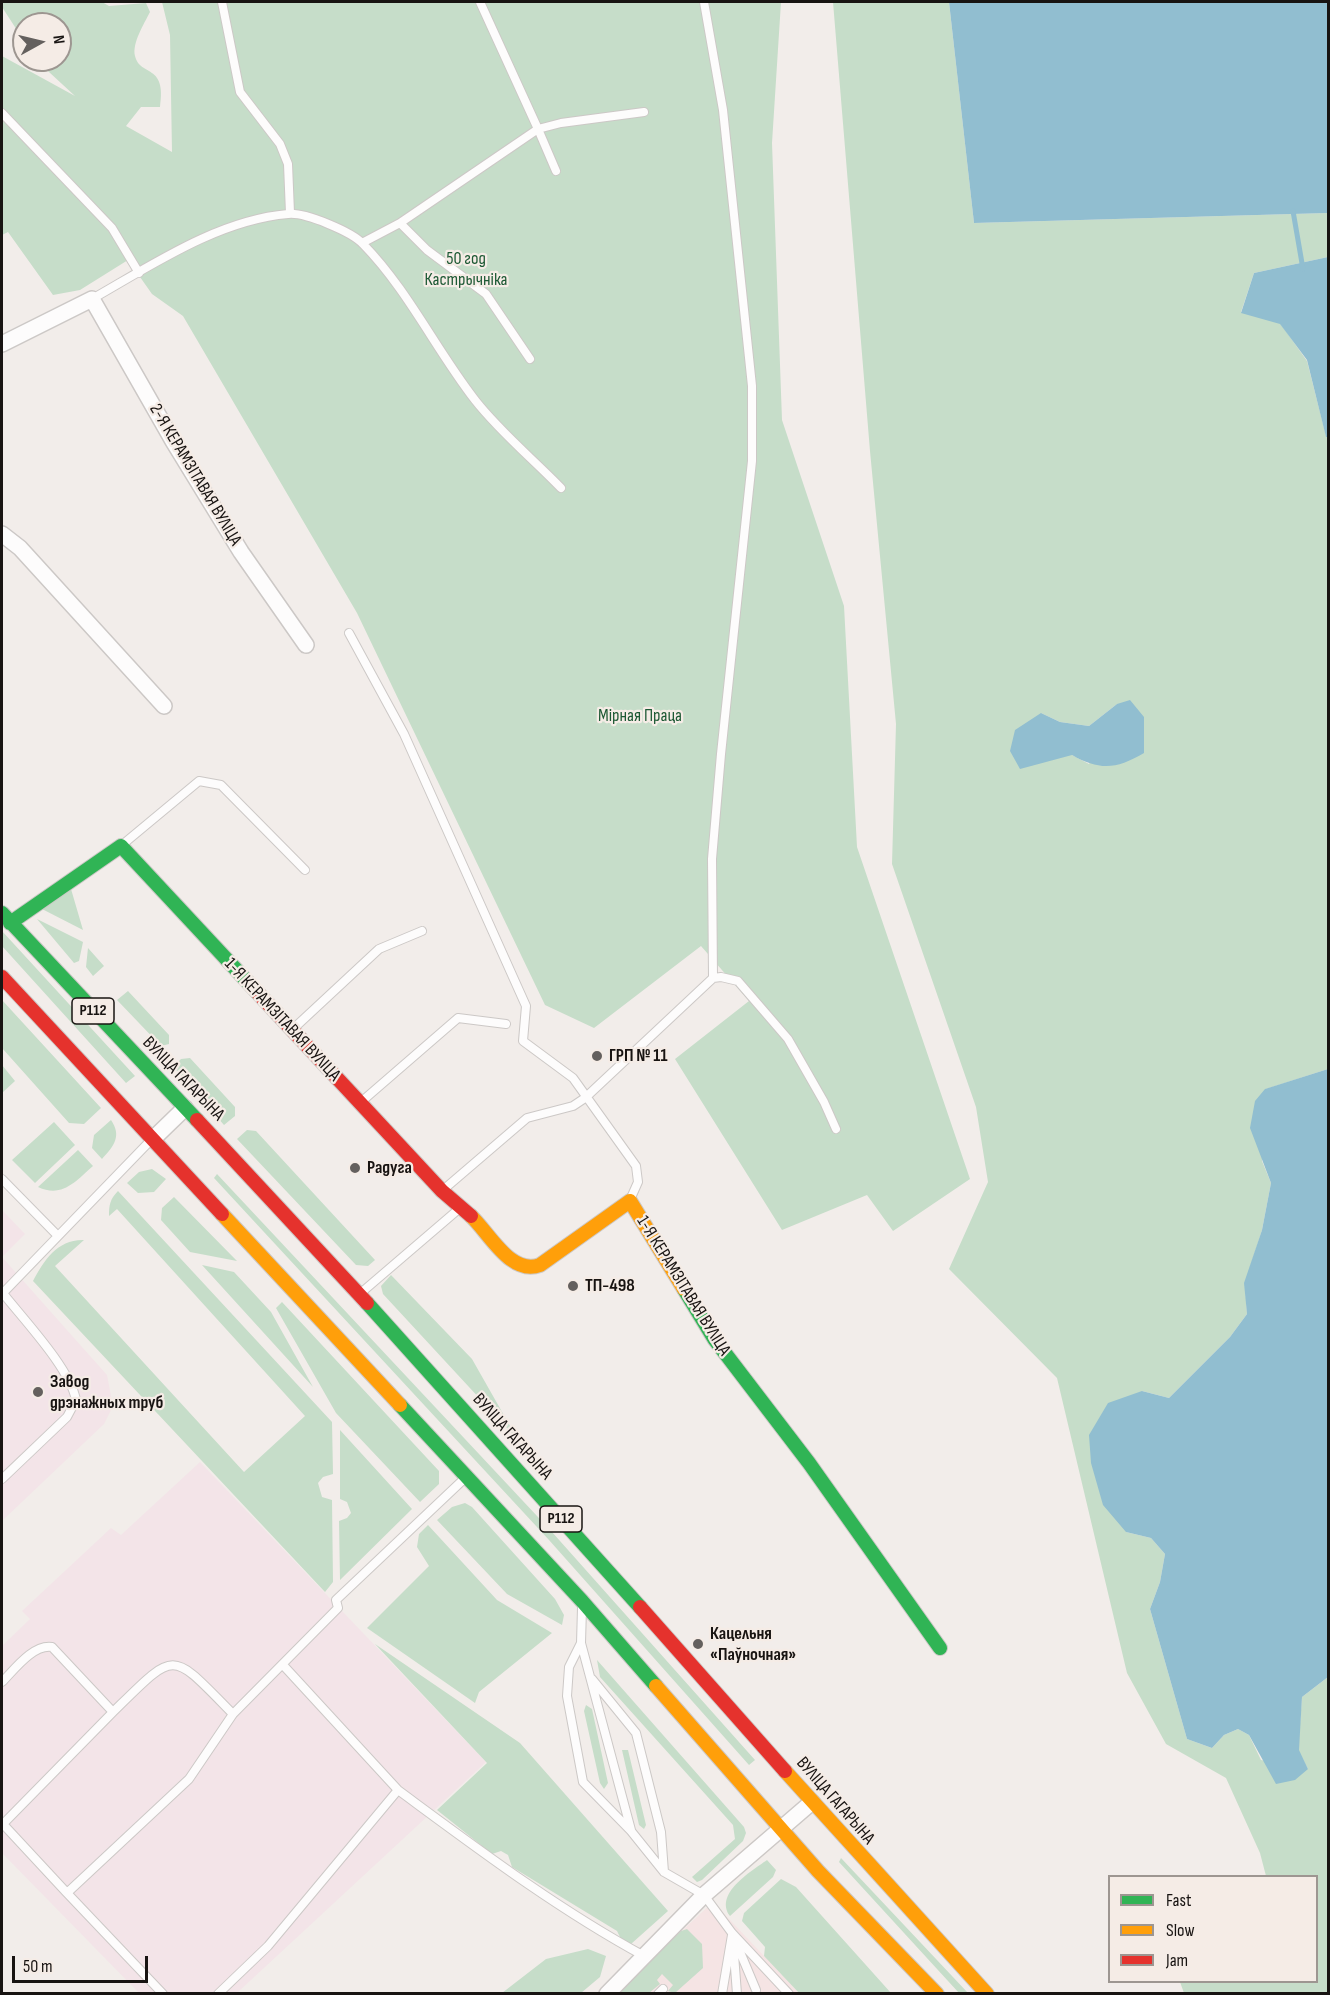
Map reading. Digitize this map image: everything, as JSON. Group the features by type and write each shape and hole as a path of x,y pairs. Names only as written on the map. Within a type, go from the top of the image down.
{"main road":[{"path":"6,918 121,846"},
{"name":"1-Я КЕРАМЗІТАВАЯ ВУЛІЦА","path":"121,846 442,1191 461,1207 517,1265 529,1269 540,1265 630,1201 715,1340 809,1462 940,1648"},
{"name":"ВУЛІЦА ГАГАРЫНА","path":"6,918 185,1108 221,1143 359,1294 812,1802 987,1994"},
{"name":"Р112","path":"2,977 465,1478 582,1601 779,1828 937,1994"}],"street":[{"path":"2,344 93,299"},
{"name":"2-Я КЕРАМЗІТАВАЯ ВУЛІЦА","path":"93,299 173,441 241,552 306,645"},
{"path":"2,534 20,548 164,706"},
{"path":"153,1139 185,1108"},
{"path":"606,1994 704,1895 779,1828 812,1802"}],"lane":[{"path":"222,2 240,92 268,125 280,144 288,164 290,213"},
{"path":"480,2 556,171"},
{"path":"704,2 723,110 752,386 752,461 712,859 713,978"},
{"path":"362,243 400,223 538,129 561,123 644,112"},
{"path":"2,113 111,228 139,273"},
{"path":"93,299 197,241 251,222 290,213 337,229 362,243 387,274 476,401 561,488"},
{"path":"400,223 427,250 486,294 530,359"},
{"path":"350,633 404,734 526,1006 523,1041 573,1078 585,1098 636,1166 638,1182 630,1201"},
{"path":"121,846 199,781 221,785 305,870"},
{"path":"292,1030 379,949 422,931"},
{"path":"442,1191 528,1118 573,1106 585,1098 713,978 721,977 738,981 788,1039 824,1102 836,1129"},
{"path":"360,1103 458,1018 506,1024"},
{"path":"2,1479 67,1417 76,1400 70,1380 2,1293 153,1139"},
{"path":"2,1179 58,1236"},
{"path":"359,1294 461,1207"},
{"path":"67,1893 189,1779 232,1714 338,1608 336,1600 465,1478"},
{"path":"582,1601 581,1643 631,1831"},
{"path":"581,1643 569,1667 567,1696 583,1782 631,1831 664,1872 704,1895 732,1933 789,1994"},
{"path":"2,1682 40,1647 52,1647 113,1712"},
{"path":"163,1994 2,1823 155,1670 172,1664 193,1673 232,1714"},
{"path":"283,1665 398,1790 500,1866 595,1929 644,1956"},
{"path":"592,1679 636,1732 661,1832 664,1872"},
{"path":"218,1994 268,1946 398,1790"},
{"path":"732,1933 756,1990"},
{"path":"722,1994 732,1933"},
{"path":"732,1933 737,1994"}],"shaded area":[{"path":"2,1210 25,1234 2,1257"},
{"path":"2,1257 107,1375 113,1406 104,1424 2,1521"},
{"path":"200,1462 486,1762 237,1993 139,1993 2,1853 2,1646 30,1619 22,1611 111,1528 121,1535"},
{"path":"713,1902 799,1993 614,1994"}],"green space":[{"path":"2,2 102,2 109,6 146,3 150,12 137,40 135,56 142,67 152,73 160,83 160,107 141,107 126,126 172,152 170,35 162,2 781,2 772,143 782,420 844,606 857,847 970,1179 893,1231 867,1195 782,1230 675,1059 749,1001 701,946 594,1028 545,1005 357,613 183,316 152,294 128,260 80,290 53,295 8,232 2,235 2,56 12,61 12,72 31,72 75,96 49,72 72,72 72,12 12,12 12,22 2,7"},
{"path":"833,2 949,2 974,223 1328,213 1328,257 1254,273 1241,312 1280,323 1307,361 1328,437 1328,1069 1266,1089 1262,1161 1271,1183 1262,1230 1245,1283 1247,1314 1230,1337 1169,1398 1142,1391 1126,1532 1151,1538 1165,1554 1160,1582 1150,1609 1187,1739 1212,1748 1224,1735 1238,1729 1249,1735 1261,1760 1308,1769 1298,1750 1302,1697 1328,1677 1328,1993 1184,1993 1180,1983 1318,1983 1318,1875 1266,1875 1260,1853 1226,1778 1166,1744 1127,1673 1057,1378 949,1269 988,1182 976,1107 892,864 896,724 870,451","holes":["1117,704 1089,764 1072,755 1041,713 1060,722 1089,726"]},
{"path":"71,889 83,930 42,909"},
{"path":"37,919 83,942 79,961 74,963"},
{"path":"2,931 135,1076 126,1083 2,946"},
{"path":"88,948 104,966 93,976 86,967"},
{"path":"128,991 169,1035 169,1044 161,1046 117,1000"},
{"path":"2,1000 101,1108 84,1124 69,1123 2,1048"},
{"path":"190,1058 235,1107 235,1116 224,1125 173,1067 181,1059"},
{"path":"2,1065 15,1081 2,1093"},
{"path":"111,1120 116,1131 115,1141 102,1159 92,1148 94,1135"},
{"path":"54,1122 75,1145 35,1183 12,1160"},
{"path":"247,1130 256,1131 375,1260 368,1266 356,1265 237,1139"},
{"path":"78,1150 93,1166 68,1187 54,1191 38,1187"},
{"path":"152,1169 166,1179 154,1192 138,1193 127,1183 139,1172"},
{"path":"217,1174 552,1532 755,1760 749,1765 549,1540 214,1178"},
{"path":"118,1191 332,1422 333,1474 323,1477 318,1483 322,1497 332,1500 333,1582 325,1592 33,1281 47,1259 59,1247 84,1240 55,1266 244,1472 305,1416 117,1209 109,1216 110,1202"},
{"path":"174,1197 237,1261 190,1252 161,1220 162,1208"},
{"path":"202,1265 234,1272 271,1312 313,1387"},
{"path":"391,1275 472,1359 518,1440 383,1294 381,1286"},
{"path":"282,1302 439,1471 439,1484 420,1502 336,1413 276,1308"},
{"path":"340,1430 412,1509 340,1580 339,1521 347,1518 351,1513 347,1502 340,1499"},
{"path":"465,1503 472,1507 555,1599 564,1615 562,1625 507,1594 437,1520 452,1507"},
{"path":"428,1525 497,1600 552,1633 479,1692 475,1703 367,1628 429,1566 417,1547 419,1534"},
{"path":"375,1644 520,1743 668,1911 631,1944 622,1941 617,1931 512,1867 508,1855 501,1851 492,1854 437,1810 487,1763"},
{"path":"597,1660 744,1827 746,1833 743,1841 702,1880 697,1882 692,1877 735,1839 733,1825 600,1677"},
{"path":"586,1705 592,1709 608,1783 604,1789 600,1783 584,1711"},
{"path":"622,1750 628,1750 646,1825 644,1829 639,1825"},
{"path":"841,1858 968,1993 959,1993 839,1862"},
{"path":"767,1860 776,1870 773,1877 730,1916 726,1908 730,1892 744,1877"},
{"path":"781,1879 796,1887 891,1993 799,1993 764,1956 765,1947 742,1921 744,1913"},
{"path":"687,1929 702,1944 703,1968 675,1993 668,1991 673,1985 662,1974 657,1980 660,1984 649,1993 619,1994 622,1986 681,1931"},
{"path":"588,1949 606,1956 600,1977 581,1993 502,1993 546,1959"}],"water":[{"path":"949,2 1328,2 1328,213 974,223"},
{"path":"1328,257 1328,437 1326,437 1307,360 1280,324 1241,313 1254,273"},
{"path":"1130,700 1144,717 1144,753 1125,762 1100,766 1072,755 1020,769 1010,751 1015,730 1041,713 1060,722 1089,726 1117,704"},
{"path":"1328,1069 1328,1677 1302,1697 1299,1750 1308,1769 1295,1780 1276,1784 1249,1735 1238,1729 1224,1735 1212,1748 1187,1739 1150,1609 1160,1582 1165,1554 1151,1538 1126,1532 1103,1505 1091,1463 1089,1435 1108,1403 1142,1391 1169,1398 1230,1337 1247,1314 1244,1283 1262,1230 1271,1183 1250,1128 1255,1101 1265,1089"}],"waterway":[{"path":"1293,211 1303,269"}],"traffic: fast":[{"path":"10,923 121,846 258,993"},
{"path":"2,913 197,1120"},
{"path":"684,1289 715,1340 809,1463 940,1648"},
{"path":"367,1303 640,1607"},
{"path":"400,1405 582,1601 656,1686"}],"traffic: slow":[{"path":"471,1216 510,1259 529,1267 540,1265 630,1201 684,1289"},
{"path":"222,1214 400,1405"},
{"path":"656,1686 818,1871 937,1994"},
{"path":"785,1771 987,1994"}],"traffic: jam":[{"path":"2,977 222,1214"},
{"path":"258,993 442,1191 471,1216"},
{"path":"197,1120 367,1303"},
{"path":"640,1607 785,1771"}],"place":[{"name":"ГРП № 11","path":"597,1056"},
{"name":"Радуга","path":"355,1168"},
{"name":"ТП-498","path":"573,1286"},
{"name":"Завод дрэнажных труб","path":"38,1392"},
{"name":"Кацельня «Паўночная»","path":"698,1644"}],"park label":[{"name":"50 год Кастрычніка","path":"466,269"},
{"name":"Мірная Праца","path":"640,716"}]}
